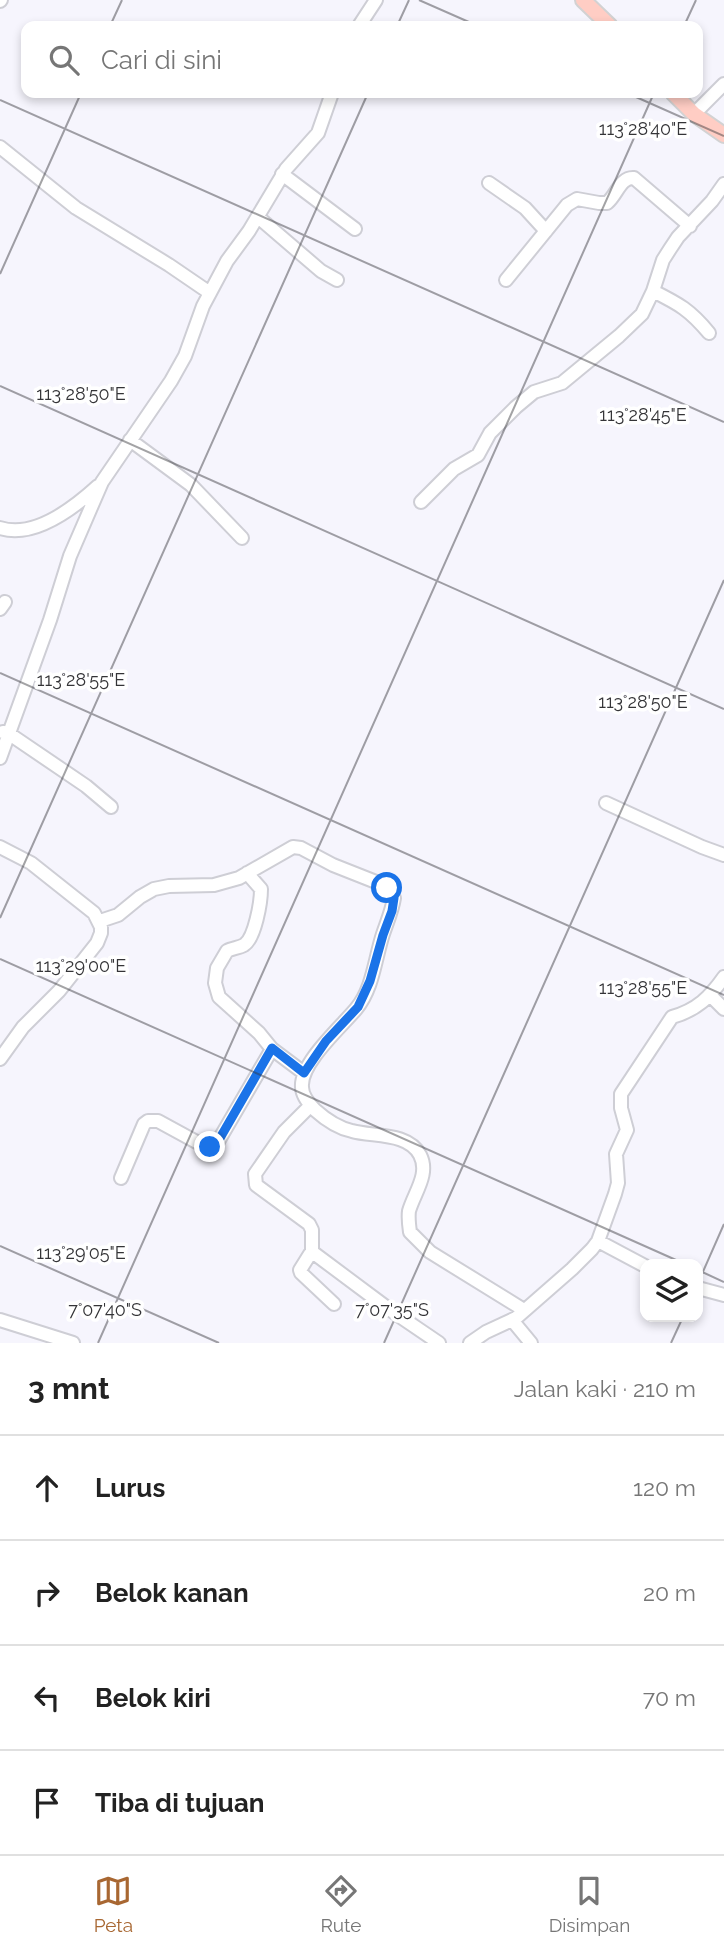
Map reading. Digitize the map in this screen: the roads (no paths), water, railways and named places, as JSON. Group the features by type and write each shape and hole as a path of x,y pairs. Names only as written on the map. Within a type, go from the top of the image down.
{"main road":[{"path":"583,0 605,21"},
{"path":"678,98 694,114 724,135"}],"street":[{"path":"362,21 376,0"},
{"path":"694,114 724,85"},
{"path":"0,758 4,732 50,620 70,556 102,482 171,382 185,356 203,306 227,261 258,217 282,174 318,134 330,98"},
{"path":"0,147 76,208 210,293"},
{"path":"282,174 355,229"},
{"path":"506,280 567,205 577,199 607,203 622,182 629,177 634,178 690,226"},
{"path":"489,183 525,208 546,231"},
{"path":"421,502 454,468 478,455 490,433 516,407 534,392 562,383 642,314 663,260 678,237 724,184"},
{"path":"258,217 321,271 337,281"},
{"path":"653,291 680,304 709,333"},
{"path":"130,440 191,485 242,538"},
{"path":"0,528 24,530 44,523 75,505 102,482"},
{"path":"4,732 86,786 111,807"},
{"path":"606,803 702,848 724,855"},
{"path":"0,847 31,863 94,913 100,921 102,933 59,991 23,1027 0,1059"},
{"path":"100,921 118,915 155,889 169,886 214,886 239,878 293,847 301,848 387,888 394,898 392,911 370,981 358,1007 326,1041 304,1073 302,1087 310,1106 340,1127 397,1138 417,1150 421,1157 422,1178 409,1213 410,1233 430,1252 524,1310"},
{"path":"247,873 261,889 254,929 246,943 227,951 223,956 217,968 215,983 219,997 272,1048 304,1073"},
{"path":"470,1343 512,1320 572,1269 598,1241 615,1194 618,1177 616,1154 627,1130 620,1102 624,1087 672,1017 699,1007 724,977"},
{"path":"710,995 724,1009"},
{"path":"121,1178 144,1124 148,1121 158,1121 202,1145 216,1145 272,1048"},
{"path":"310,1106 284,1132 254,1179 256,1185 309,1224 312,1230 312,1253 300,1270 334,1304"},
{"path":"598,1241 640,1263"},
{"path":"312,1253 439,1343"},
{"path":"703,1289 724,1295"},
{"path":"0,1320 73,1343"},
{"path":"512,1320 531,1343"}]}
